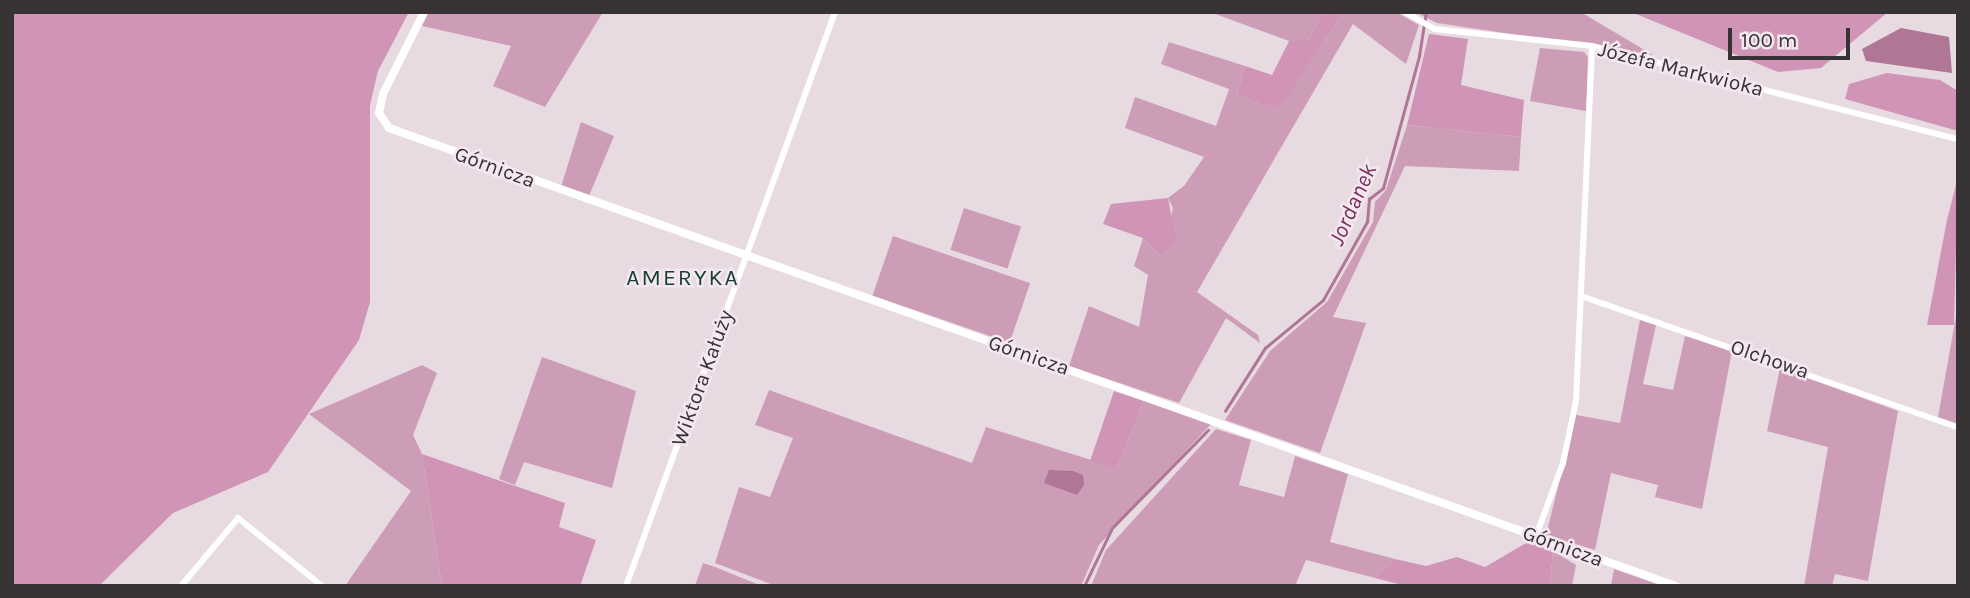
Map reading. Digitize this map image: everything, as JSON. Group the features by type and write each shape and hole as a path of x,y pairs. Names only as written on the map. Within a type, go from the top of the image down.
{"street":[{"name":"Górnicza","path":"424,12 383,94 383,124 745,258 1676,586"},
{"name":"Wiktora Kałuży","path":"626,586 835,12"},
{"name":"Józefa Markwioka","path":"1405,12 1431,27 1592,46 1958,139"},
{"path":"1536,536 1563,463 1576,401 1592,46"},
{"name":"Olchowa","path":"1581,296 1958,427"},
{"path":"181,586 239,517 322,586"}],"shaded area":[{"path":"12,12 409,12 378,71 370,105 370,302 359,340 268,472 173,513 99,586 12,586"},
{"path":"429,12 603,12 545,107 493,86 511,46 422,26"},
{"path":"1210,12 1323,12 1308,41 1289,41"},
{"path":"1323,12 1343,12 1282,105 1264,106 1237,94 1245,66 1272,75 1289,41 1308,41"},
{"path":"1343,12 1396,12 1419,25 1406,64 1353,24 1197,292 1258,335 1260,343 1226,318 1179,403 1069,366 1089,306 1139,327 1148,275 1134,266 1143,238 1161,256 1173,208 1168,198 1184,186 1204,157 1125,128 1135,97 1216,126 1229,89 1161,64 1169,42 1245,66 1237,94 1264,106 1282,104"},
{"path":"1415,12 1584,14 1653,55 1437,23"},
{"path":"1631,12 1888,12 1821,68 1778,72"},
{"path":"1901,28 1949,37 1952,73 1866,61 1862,49"},
{"path":"1429,34 1468,39 1461,85 1524,100 1521,137 1407,125"},
{"path":"1540,48 1584,52 1588,57 1586,111 1530,101"},
{"path":"1887,73 1940,80 1958,91 1958,131 1845,99 1849,84"},
{"path":"581,122 614,136 589,196 561,187"},
{"path":"1407,125 1521,137 1519,171 1405,166 1333,317 1366,323 1320,453 1225,420 1270,351 1327,302 1373,222 1375,202 1386,190"},
{"path":"1958,177 1954,325 1927,325 1947,220"},
{"path":"1168,198 1176,240 1161,256 1143,238 1103,224 1111,204"},
{"path":"964,208 1021,227 1007,268 950,250"},
{"path":"893,236 1030,283 1010,343 872,296"},
{"path":"1958,305 1958,424 1938,417"},
{"path":"1640,320 1656,325 1643,384 1673,390 1685,336 1732,351 1702,509 1655,497 1658,485 1611,473 1595,550 1546,535 1576,415 1620,423"},
{"path":"542,357 636,391 612,488 524,462 515,485 499,479"},
{"path":"422,365 437,373 413,435 422,454 442,586 345,586 411,491 309,414"},
{"path":"1780,368 1898,411 1868,581 1835,574 1832,586 1804,586 1828,447 1767,431"},
{"path":"769,390 972,463 986,427 1117,468 1144,401 1211,424 1099,545 1081,586 776,586 715,563 739,487 770,497 793,438 755,425"},
{"path":"1114,391 1144,401 1117,468 1090,461"},
{"path":"1216,429 1251,440 1239,485 1284,497 1295,456 1348,474 1330,542 1395,559 1375,578 1306,560 1295,586 1091,586 1106,550"},
{"path":"422,454 565,503 559,527 596,540 580,586 442,586"},
{"path":"1049,470 1073,471 1083,475 1084,485 1077,495 1044,483"},
{"path":"1533,539 1553,551 1550,586 1406,586 1375,578 1395,559 1426,566 1457,557 1485,567"},
{"path":"1553,551 1576,565 1572,586 1550,586"},
{"path":"703,563 715,567 762,586 695,586"},
{"path":"1614,569 1662,586 1611,586"}],"waterway":[{"name":"Jordanek","path":"1225,411 1265,348 1323,300 1367,222 1369,199 1383,188 1419,56 1426,12"},
{"name":"Jordanek","path":"1084,586 1112,528 1208,430"}],"district":[{"name":"AMERYKA","path":"683,278"}]}
